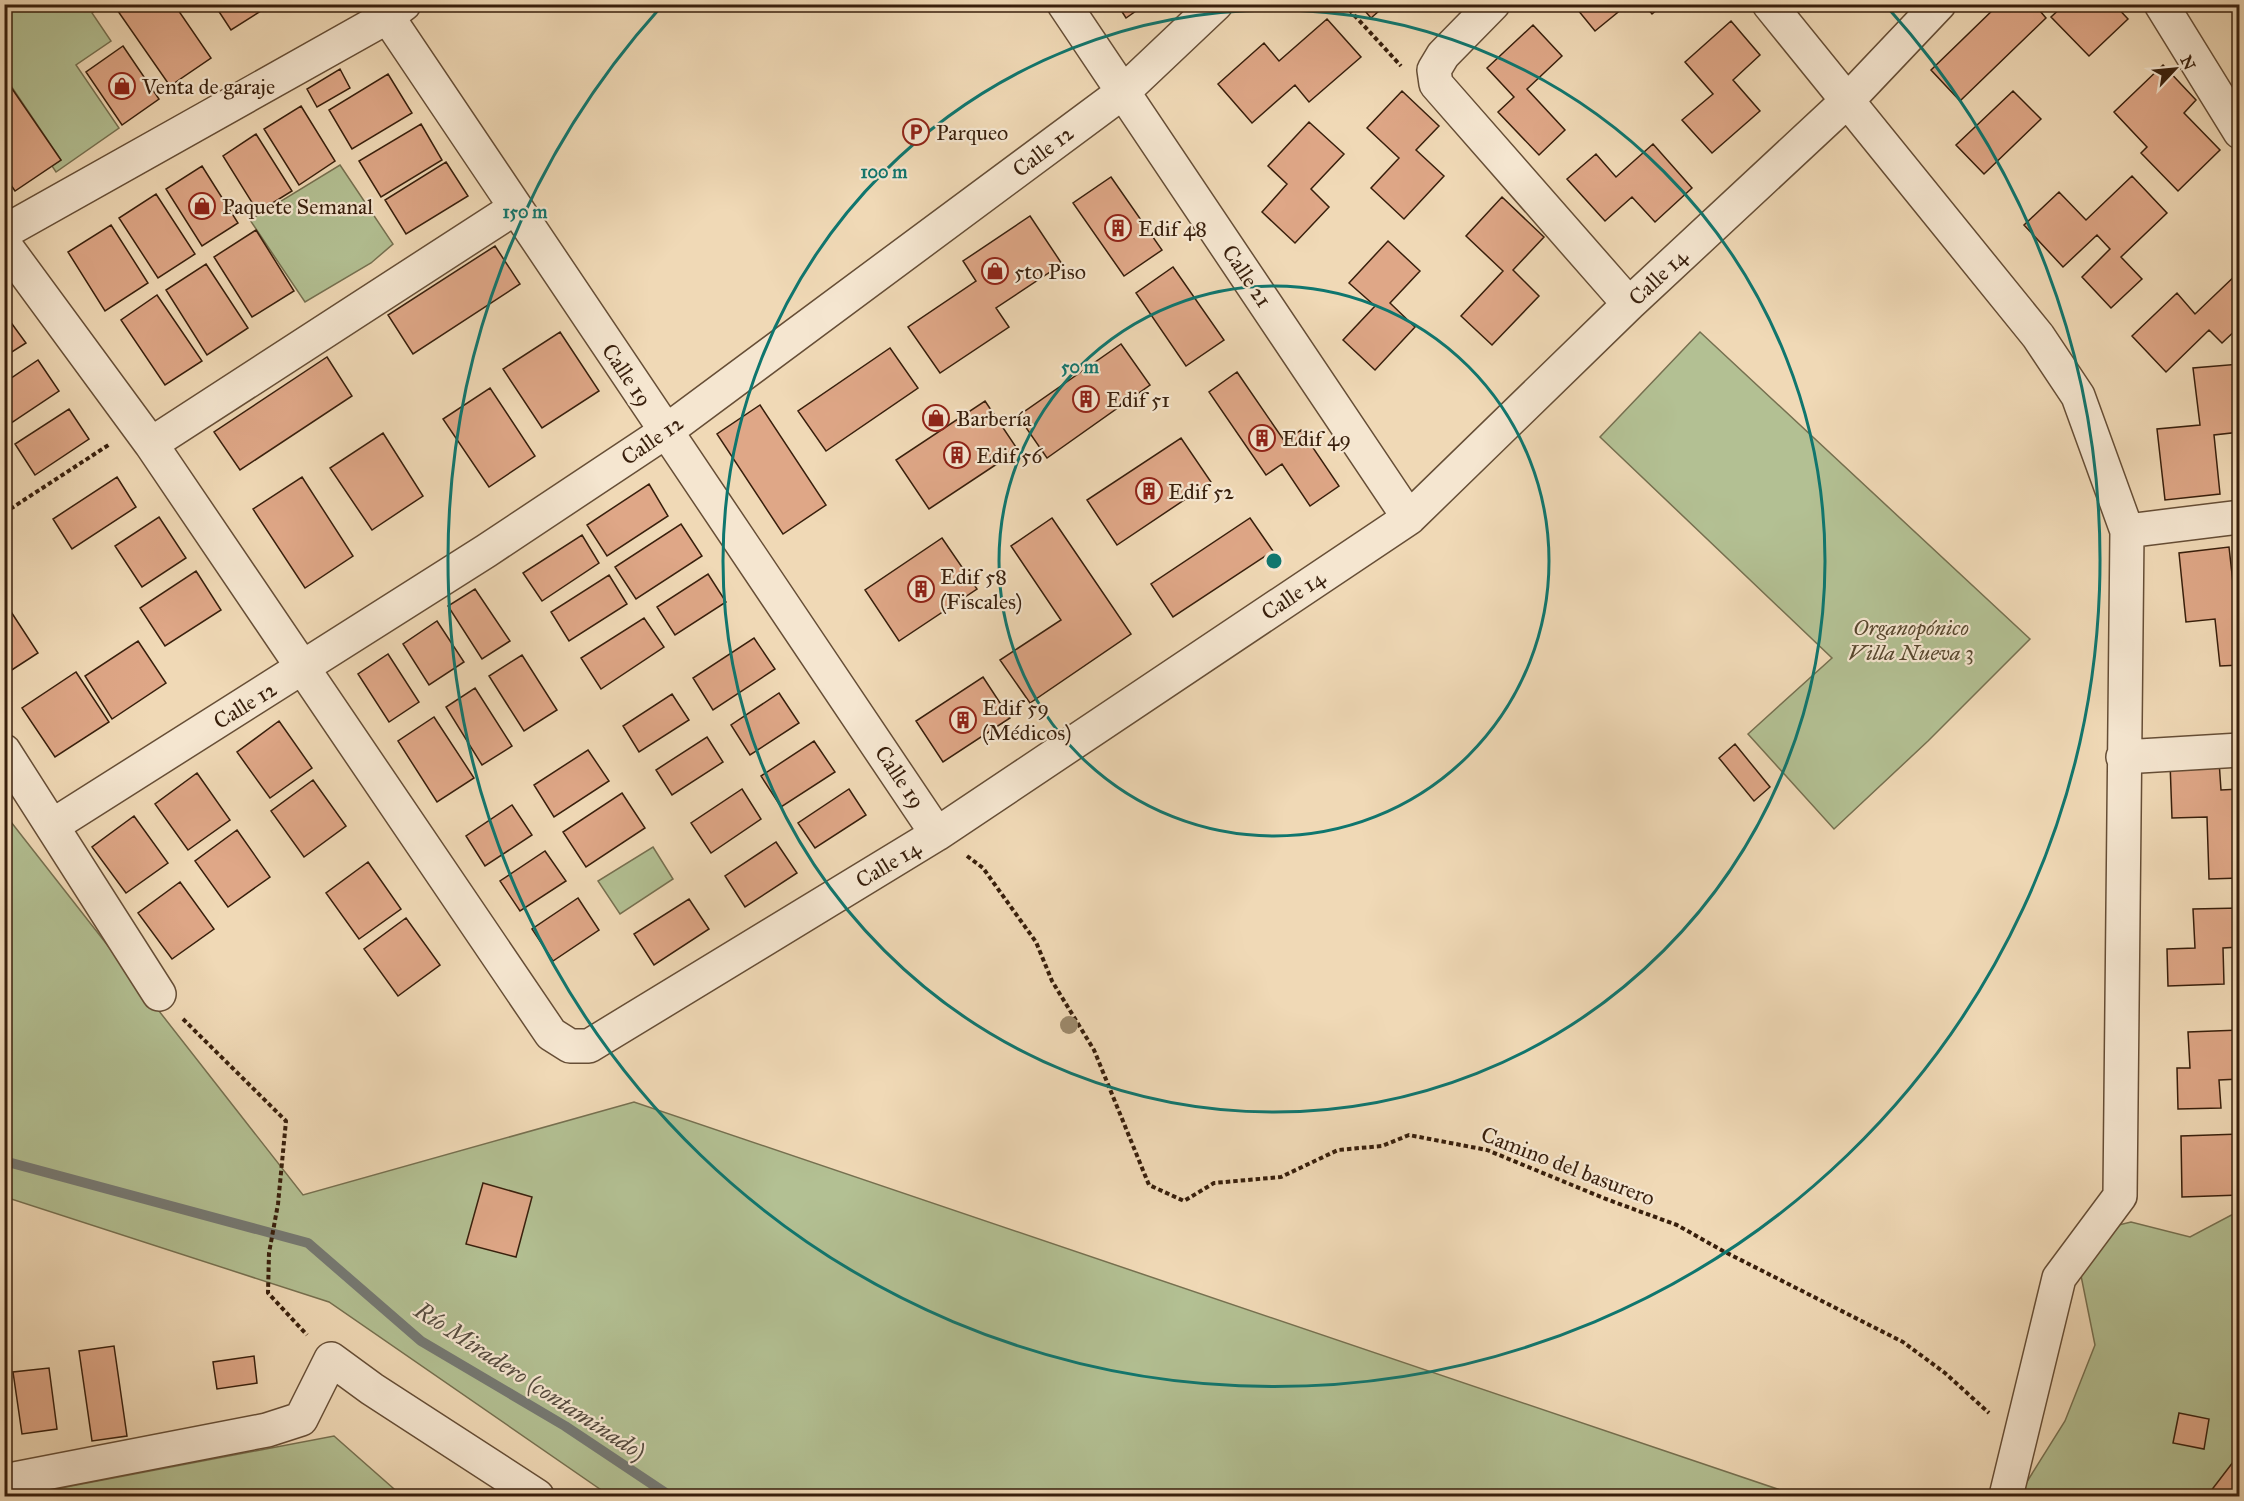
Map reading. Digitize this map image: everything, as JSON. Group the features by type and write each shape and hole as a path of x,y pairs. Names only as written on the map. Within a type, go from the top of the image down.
{"street":[{"name":"Calle 21","path":"1064,4 1409,518"},
{"name":"Calle 12","path":"52,826 486,551 665,432 1123,92 1216,4"},
{"path":"1493,4 1443,55 1434,70 1436,84 1629,304"},
{"path":"1769,4 1846,102 2038,336 2078,396 2127,531 2120,1196 2059,1278 2006,1497"},
{"name":"Calle 14","path":"302,669 551,1034 570,1046 589,1046 937,834 1409,518 1629,304 1846,102 1939,4"},
{"path":"2161,4 2240,132"},
{"path":"4,232 390,9"},
{"name":"Calle 19","path":"390,9 515,208 937,834"},
{"path":"145,435 515,208"},
{"path":"4,244 145,435 302,669"},
{"path":"2127,531 2240,517"},
{"path":"2123,757 2240,750"},
{"path":"4,751 159,994"},
{"path":"4,1481 267,1430 301,1419 331,1359 372,1389 537,1497"}],"path":[{"path":"1344,4 1418,84 1436,84"},
{"path":"4,513 145,435"},
{"name":"Camino del basurero","path":"937,834 983,868 1036,942 1052,981 1095,1050 1149,1185 1184,1201 1214,1183 1281,1177 1338,1150 1382,1146 1409,1135 1487,1150 1606,1199 1677,1225 1723,1251 1903,1342 1944,1373 2021,1438"},
{"path":"159,994 286,1121 278,1204 268,1253 268,1293 331,1359"}],"green space":[{"path":"4,5 103,5 92,13 111,41 76,65 119,128 56,172 52,166 61,160 5,77"},
{"path":"340,165 393,244 371,263 305,302 250,220"},
{"name":"Organopónico Villa Nueva 3","path":"1700,332 2030,639 1928,741 1834,829 1748,734 1832,658 1600,437"},
{"path":"4,813 303,1195 634,1102 1798,1496 610,1496 329,1302 5,1197"},
{"path":"653,847 673,879 620,914 598,881"},
{"path":"2239,1211 2239,1496 2018,1496 2065,1421 2095,1345 2073,1236 2131,1222 2190,1237"},
{"path":"334,1436 402,1496 19,1496"}],"building":[{"path":"113,4 174,4 211,58 170,86"},
{"path":"214,4 261,4 264,9 231,30"},
{"path":"1117,4 1146,4 1126,18"},
{"path":"1359,4 1387,4 1371,18"},
{"path":"1573,4 1628,4 1595,31"},
{"path":"1644,4 1664,4 1652,14"},
{"path":"1999,4 2034,4 2046,18 1960,101 1931,70"},
{"path":"2065,4 2114,4 2128,19 2089,56 2051,17"},
{"path":"2229,4 2240,4 2240,30"},
{"path":"1327,19 1361,57 1309,102 1295,85 1252,123 1218,84 1264,43 1279,61"},
{"path":"1731,21 1760,55 1733,80 1760,111 1712,153 1682,120 1713,94 1685,62"},
{"path":"1533,25 1562,56 1527,89 1565,130 1539,155 1498,112 1514,97 1487,68"},
{"name":"Venta de garaje","path":"123,46 159,99 122,125 86,72"},
{"path":"2163,65 2196,100 2184,113 2220,150 2178,191 2141,153 2147,147 2114,112"},
{"path":"340,69 350,88 317,107 307,89"},
{"path":"388,74 412,113 352,149 329,110"},
{"path":"4,77 61,160 15,191 4,175"},
{"path":"1402,91 1439,126 1416,150 1444,176 1404,219 1371,188 1399,158 1367,128"},
{"path":"2013,91 2041,119 1984,174 1956,145"},
{"path":"301,106 335,161 299,185 264,129"},
{"path":"1309,122 1344,154 1311,189 1329,207 1295,243 1262,212 1287,184 1268,166"},
{"path":"421,124 442,160 381,197 359,161"},
{"path":"256,134 292,191 258,212 223,156"},
{"path":"1653,144 1692,188 1655,222 1632,197 1605,221 1567,179 1596,154 1616,177"},
{"path":"446,162 468,196 406,234 385,200"},
{"name":"Paquete Semanal","path":"202,166 238,223 202,246 166,189"},
{"path":"2132,176 2167,213 2121,257 2142,279 2111,308 2082,277 2110,249 2097,235 2063,267 2024,225 2059,192 2086,220"},
{"name":"Edif 48","path":"1111,177 1162,250 1124,276 1073,203"},
{"path":"156,194 195,254 158,278 119,218"},
{"path":"1502,197 1544,237 1513,270 1539,296 1492,345 1461,316 1503,271 1466,236"},
{"path":"1030,216 1062,264 996,308 1009,327 940,373 908,327 976,281 963,261"},
{"path":"111,225 148,283 105,311 68,252"},
{"path":"256,230 294,291 252,317 214,257"},
{"path":"1388,241 1420,271 1390,303 1415,327 1375,370 1343,340 1375,306 1349,283"},
{"path":"495,246 520,284 413,354 388,315"},
{"path":"206,264 248,328 207,355 166,290"},
{"path":"1173,267 1224,340 1186,366 1136,293"},
{"path":"2240,271 2240,326 2222,343 2209,330 2166,372 2132,336 2177,293 2195,314"},
{"path":"157,295 202,361 165,385 121,320"},
{"path":"4,313 26,343 4,357"},
{"path":"560,332 599,391 542,428 503,369"},
{"name":"Edif 51","path":"1121,344 1150,385 1047,458 1018,416"},
{"path":"890,348 918,388 826,451 798,411"},
{"path":"327,357 352,396 240,470 214,432"},
{"path":"38,360 59,391 5,427 4,383"},
{"path":"2240,364 2240,432 2214,435 2220,494 2165,500 2157,429 2200,425 2193,368"},
{"name":"Edif 49","path":"1237,372 1285,442 1301,430 1339,486 1310,506 1282,464 1266,475 1209,392"},
{"path":"490,388 535,456 489,487 443,419"},
{"name":"Edif 56","path":"985,401 1018,450 929,509 896,460"},
{"path":"760,405 826,505 783,534 717,434"},
{"path":"69,409 89,439 35,475 15,444"},
{"path":"383,433 423,496 372,530 330,468"},
{"name":"Edif 52","path":"1181,438 1211,482 1117,545 1087,500"},
{"path":"117,477 136,507 72,549 53,519"},
{"path":"302,477 353,556 305,588 253,509"},
{"path":"649,484 668,516 607,556 587,525"},
{"path":"159,517 186,558 142,587 115,546"},
{"path":"1052,518 1131,634 1030,703 1000,660 1061,620 1011,546"},
{"path":"1250,518 1273,551 1173,617 1151,584"},
{"path":"681,524 702,556 636,599 615,567"},
{"path":"582,535 599,563 542,601 523,573"},
{"name":"Edif 58 (Fiscales)","path":"942,538 977,589 899,641 865,590"},
{"path":"2229,547 2236,610 2240,610 2240,665 2220,666 2215,619 2186,622 2179,553"},
{"path":"196,571 221,610 165,646 140,608"},
{"path":"708,574 726,602 675,635 657,607"},
{"path":"609,575 627,604 569,641 551,612"},
{"path":"475,589 510,641 482,659 448,606"},
{"path":"4,601 38,653 4,675"},
{"path":"644,618 664,647 601,689 581,658"},
{"path":"437,621 464,662 429,685 403,644"},
{"path":"754,638 775,669 713,710 693,678"},
{"path":"138,641 166,683 112,719 85,676"},
{"path":"388,654 419,702 389,722 358,674"},
{"path":"522,655 557,710 524,731 489,676"},
{"path":"76,672 109,722 55,757 22,708"},
{"name":"Edif 59 (Médicos)","path":"983,677 1010,718 943,762 916,721"},
{"path":"475,688 512,746 482,765 446,707"},
{"path":"779,693 799,723 750,755 731,725"},
{"path":"672,694 689,720 639,752 623,726"},
{"path":"434,717 474,778 437,802 398,741"},
{"path":"279,721 312,768 270,798 237,752"},
{"path":"707,737 723,762 672,795 656,770"},
{"path":"814,741 835,772 781,807 761,776"},
{"path":"1735,744 1770,787 1754,801 1719,758"},
{"path":"588,750 609,781 554,817 534,785"},
{"path":"2219,761 2221,790 2240,789 2240,878 2209,879 2207,817 2172,818 2170,762"},
{"path":"197,773 230,820 188,850 155,804"},
{"path":"313,780 346,826 304,857 271,811"},
{"path":"742,789 761,819 711,853 691,823"},
{"path":"849,789 866,815 815,848 798,823"},
{"path":"622,793 645,828 586,867 563,832"},
{"path":"512,805 532,835 485,866 466,836"},
{"path":"134,816 168,863 126,893 92,847"},
{"path":"237,830 270,877 228,907 195,861"},
{"path":"776,842 797,873 745,907 725,876"},
{"path":"545,851 566,881 520,911 500,881"},
{"path":"368,862 401,909 359,939 326,893"},
{"path":"180,882 214,929 172,959 138,913"},
{"path":"578,898 599,930 553,961 532,929"},
{"path":"689,899 709,929 654,965 634,934"},
{"path":"2240,908 2240,947 2223,948 2224,984 2168,986 2167,949 2195,948 2193,909"},
{"path":"406,918 440,965 398,996 364,949"},
{"path":"2240,1030 2240,1079 2219,1080 2221,1108 2178,1109 2177,1068 2190,1068 2188,1032"},
{"path":"2240,1134 2240,1195 2182,1197 2181,1136"},
{"path":"483,1183 532,1197 516,1257 466,1244"},
{"path":"114,1346 127,1436 92,1441 79,1351"},
{"path":"254,1356 257,1383 217,1389 213,1362"},
{"path":"49,1368 57,1429 22,1434 13,1372"},
{"path":"2179,1413 2209,1419 2204,1449 2173,1443"},
{"path":"2240,1453 2240,1496 2207,1496"}],"waterway":[{"name":"Río Miradero (contaminado)","path":"4,1161 308,1243 421,1341 565,1426 670,1496"}],"place":[{"name":"Venta de garaje","path":"122,86"},
{"name":"Parqueo","path":"916,132"},
{"name":"Paquete Semanal","path":"202,206"},
{"name":"Edif 48","path":"1118,228"},
{"name":"5to Piso","path":"995,271"},
{"name":"Edif 51","path":"1086,399"},
{"name":"Barbería","path":"936,418"},
{"name":"Edif 49","path":"1262,438"},
{"name":"Edif 56","path":"957,455"},
{"name":"Edif 52","path":"1149,491"},
{"name":"Edif 58 (Fiscales)","path":"921,589"},
{"name":"Edif 59 (Médicos)","path":"963,720"}]}
